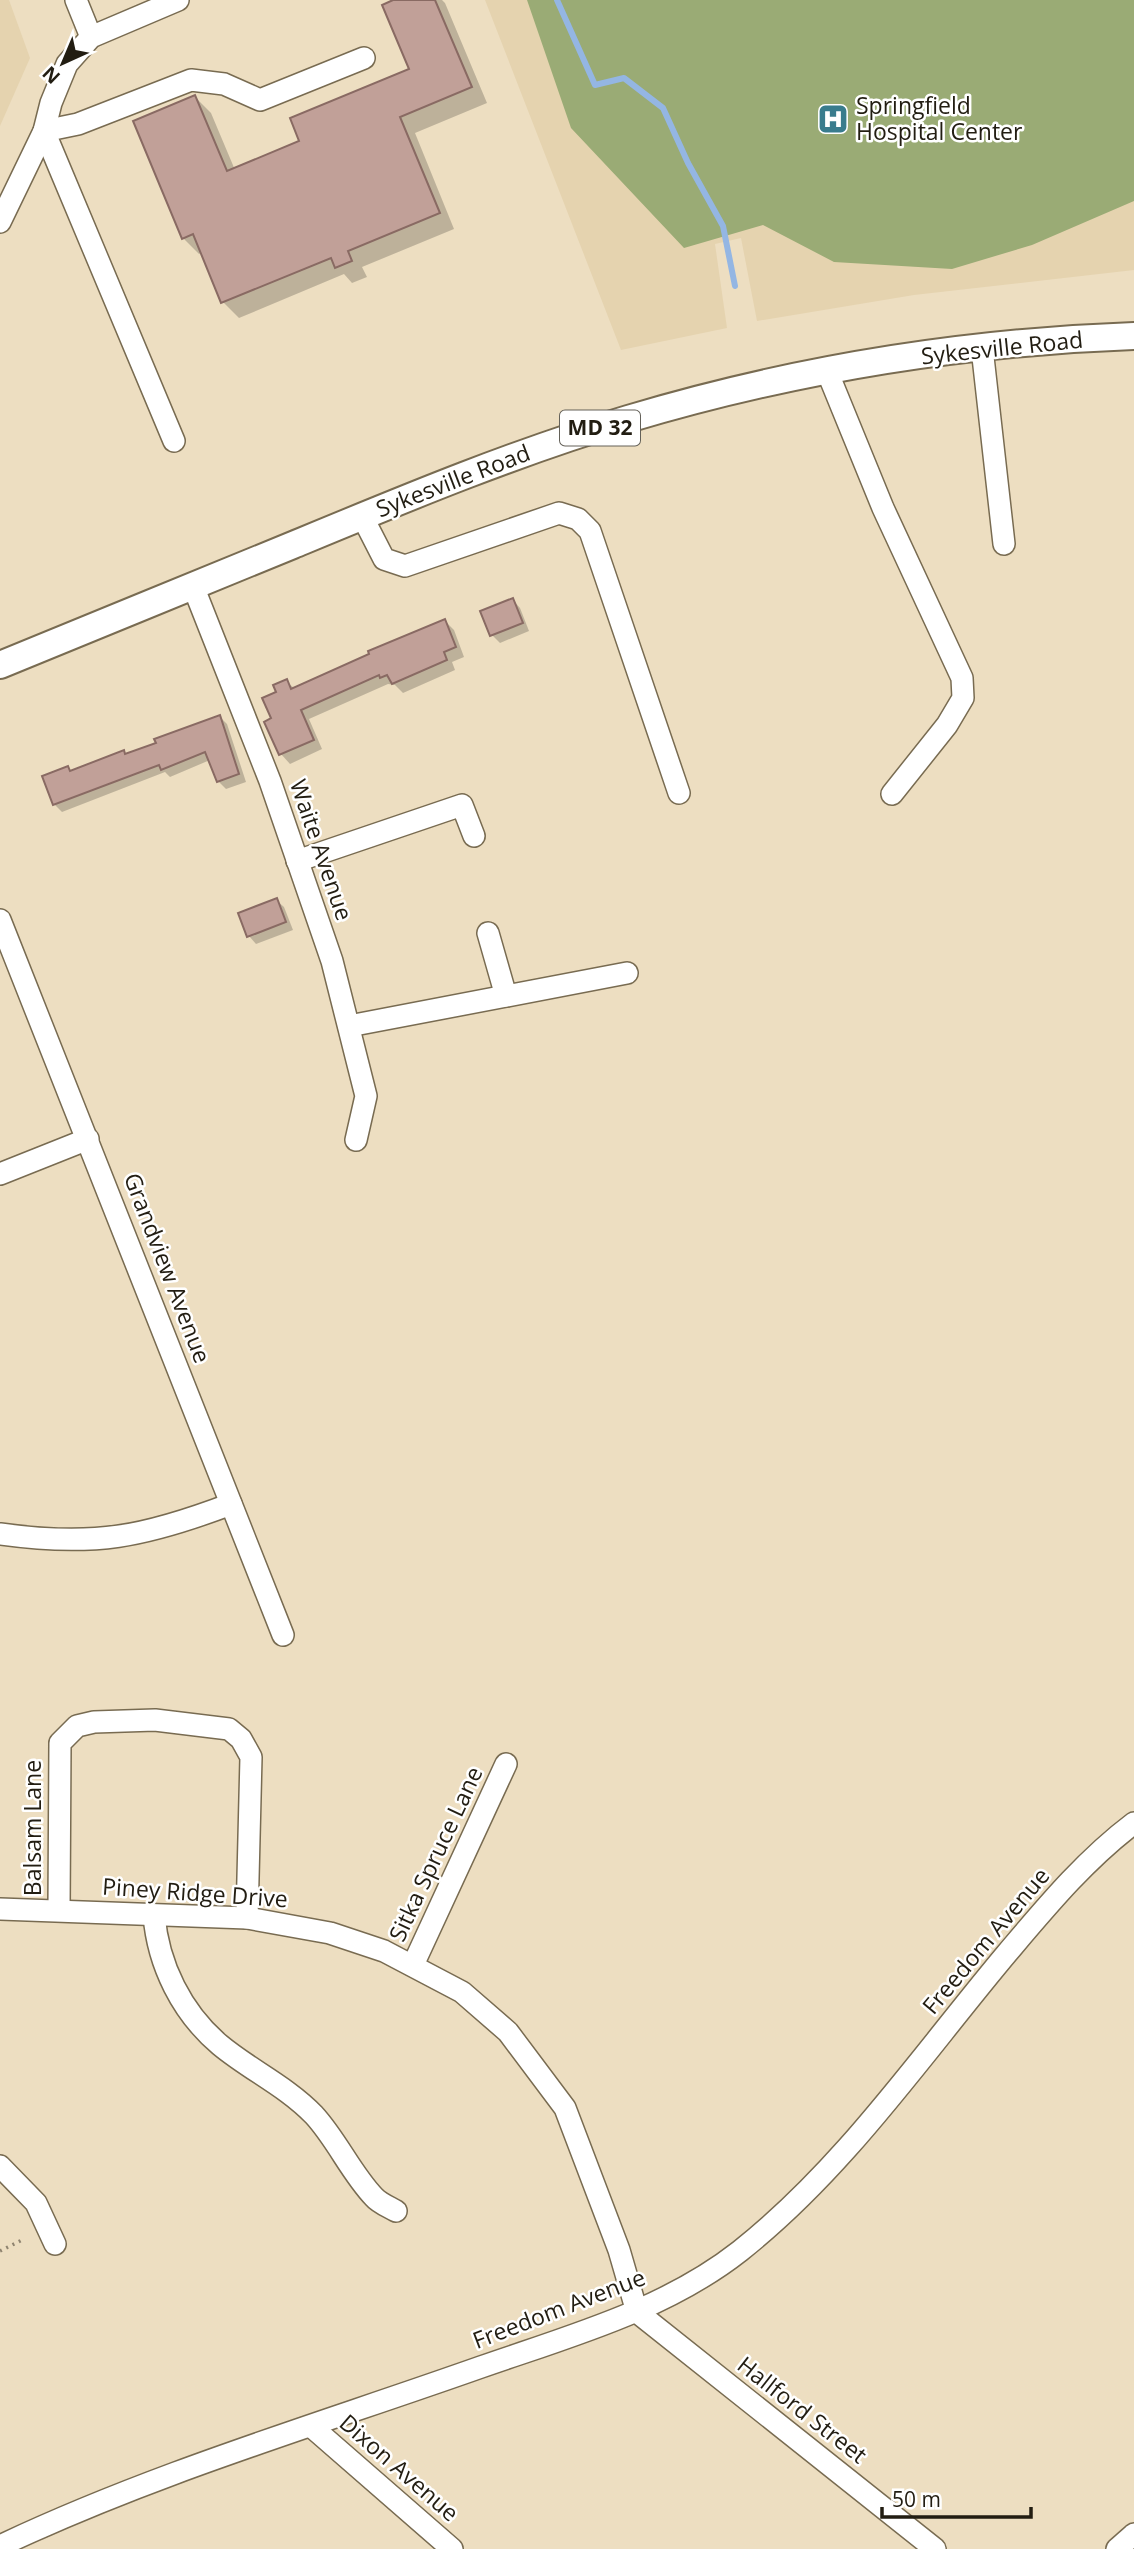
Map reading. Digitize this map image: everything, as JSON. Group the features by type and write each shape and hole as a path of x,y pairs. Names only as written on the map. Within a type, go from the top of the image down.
{"main road":[{"name":"Sykesville Road","path":"0,665 493,464 628,419 827,371 982,348 1134,336"}],"street":[{"path":"76,0 91,37"},
{"path":"0,222 44,131 51,103 67,64 91,37 178,0"},
{"path":"44,131 78,124 191,80 224,83 260,100 363,58"},
{"path":"44,131 174,441"},
{"path":"982,348 1004,544"},
{"path":"827,371 883,508 961,678 963,698 947,724 892,794"},
{"path":"362,516 384,559 405,566 559,513 578,519 590,531 679,793"},
{"name":"Waite Avenue","path":"193,586 270,781 332,961 366,1096 356,1140"},
{"path":"297,861 462,805 474,836"},
{"name":"Grandview Avenue","path":"0,920 283,1635"},
{"path":"488,933 506,996"},
{"path":"349,1026 627,973"},
{"path":"0,1174 88,1139"},
{"path":"0,1534 50,1539 110,1539 160,1529 231,1504"},
{"name":"Balsam Lane","path":"59,1910 60,1743 77,1726 94,1722 155,1720 229,1729 249,1749 251,1775 247,1918"},
{"name":"Sitka Spruce Lane","path":"413,1965 506,1764"},
{"name":"Freedom Avenue","path":"0,2546 50,2522 233,2452 312,2427 637,2312 701,2278 739,2252 797,2200 903,2080 1039,1916 1087,1863 1134,1823"},
{"name":"Piney Ridge Drive","path":"0,1909 247,1918 330,1933 384,1951 462,1992 508,2032 565,2108 619,2250 637,2312"},
{"path":"154,1915 156,1939 165,1965 181,2000 200,2024 220,2044 291,2094 307,2109 374,2198 396,2211"},
{"path":"0,2166 36,2203 55,2244"},
{"name":"Hallford Street","path":"637,2312 935,2549"},
{"name":"Dixon Avenue","path":"312,2427 452,2549"},
{"path":"1117,2549 1134,2534"}],"path":[{"path":"0,2251 22,2240"}],"shaded area":[{"path":"0,0 9,0 30,58 0,126"},
{"name":"Springfield Hospital Center","path":"485,0 1134,0 1134,270 914,295 757,321 741,238 715,244 727,328 621,350"}],"green space":[{"name":"Springfield Hospital Center","path":"527,0 1134,0 1134,201 1032,245 952,269 834,262 763,225 684,248 571,128"}],"building":[{"path":"393,0 435,0 472,87 400,117 440,213 348,251 352,261 335,268 331,258 221,303 193,234 182,239 133,121 195,95 227,171 299,141 290,118 409,69 382,5"},
{"path":"513,598 523,623 490,636 480,611"},
{"path":"445,619 456,647 444,652 447,660 392,684 387,675 380,678 379,675 301,710 314,740 279,755 264,722 271,718 262,698 276,692 273,685 287,679 291,689 369,654 368,651"},
{"path":"220,715 239,774 217,782 205,752 161,770 159,765 53,805 42,776 68,766 70,771 124,750 125,754 156,743 154,739"},
{"path":"277,898 286,922 247,937 238,913"}],"waterway":[{"path":"557,0 595,85 624,78 663,108 688,163 723,226 735,286"}],"place":[{"name":"Springfield Hospital Center","path":"833,119"}]}
